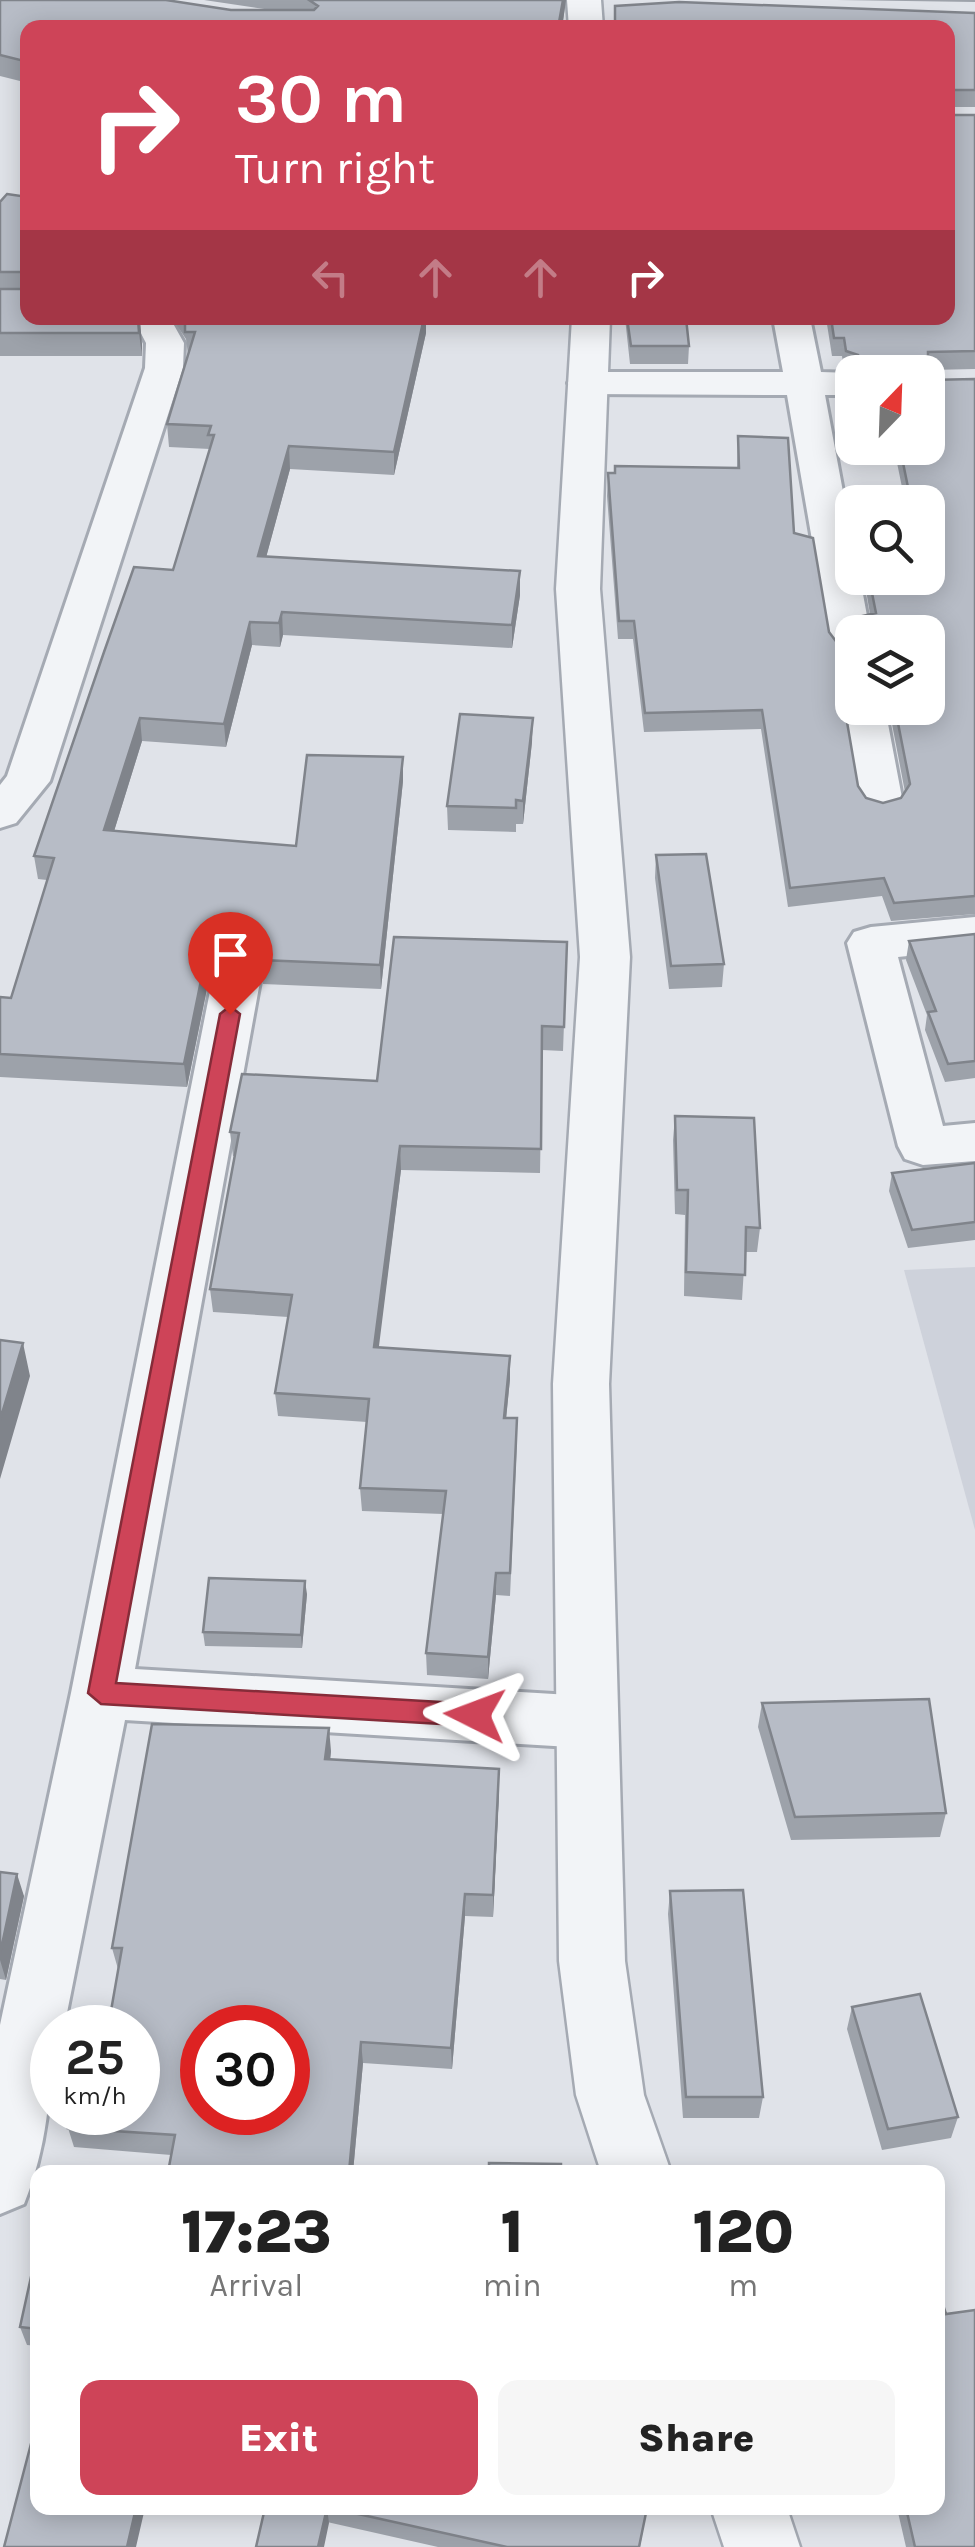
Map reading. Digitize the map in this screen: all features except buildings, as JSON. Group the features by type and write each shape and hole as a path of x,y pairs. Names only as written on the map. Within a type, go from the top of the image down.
{"street":[{"path":"585,13 623,9"},
{"path":"0,814 28,780 164,368 165,343 156,325"},
{"path":"591,325 578,589 605,958 581,1384 592,1960 610,2094 634,2165"},
{"path":"793,325 846,615"},
{"path":"587,383 835,384"},
{"path":"866,725 881,802"},
{"path":"975,933 871,943 922,1146 975,1142"},
{"path":"0,2181 101,1693 237,976"},
{"path":"101,1693 587,1722"},
{"path":"751,2515 762,2547"}],"shaded area":[{"path":"975,1267 975,1530 904,1270"}],"route":[{"path":"230,1014 101,1693 475,1715"}]}
